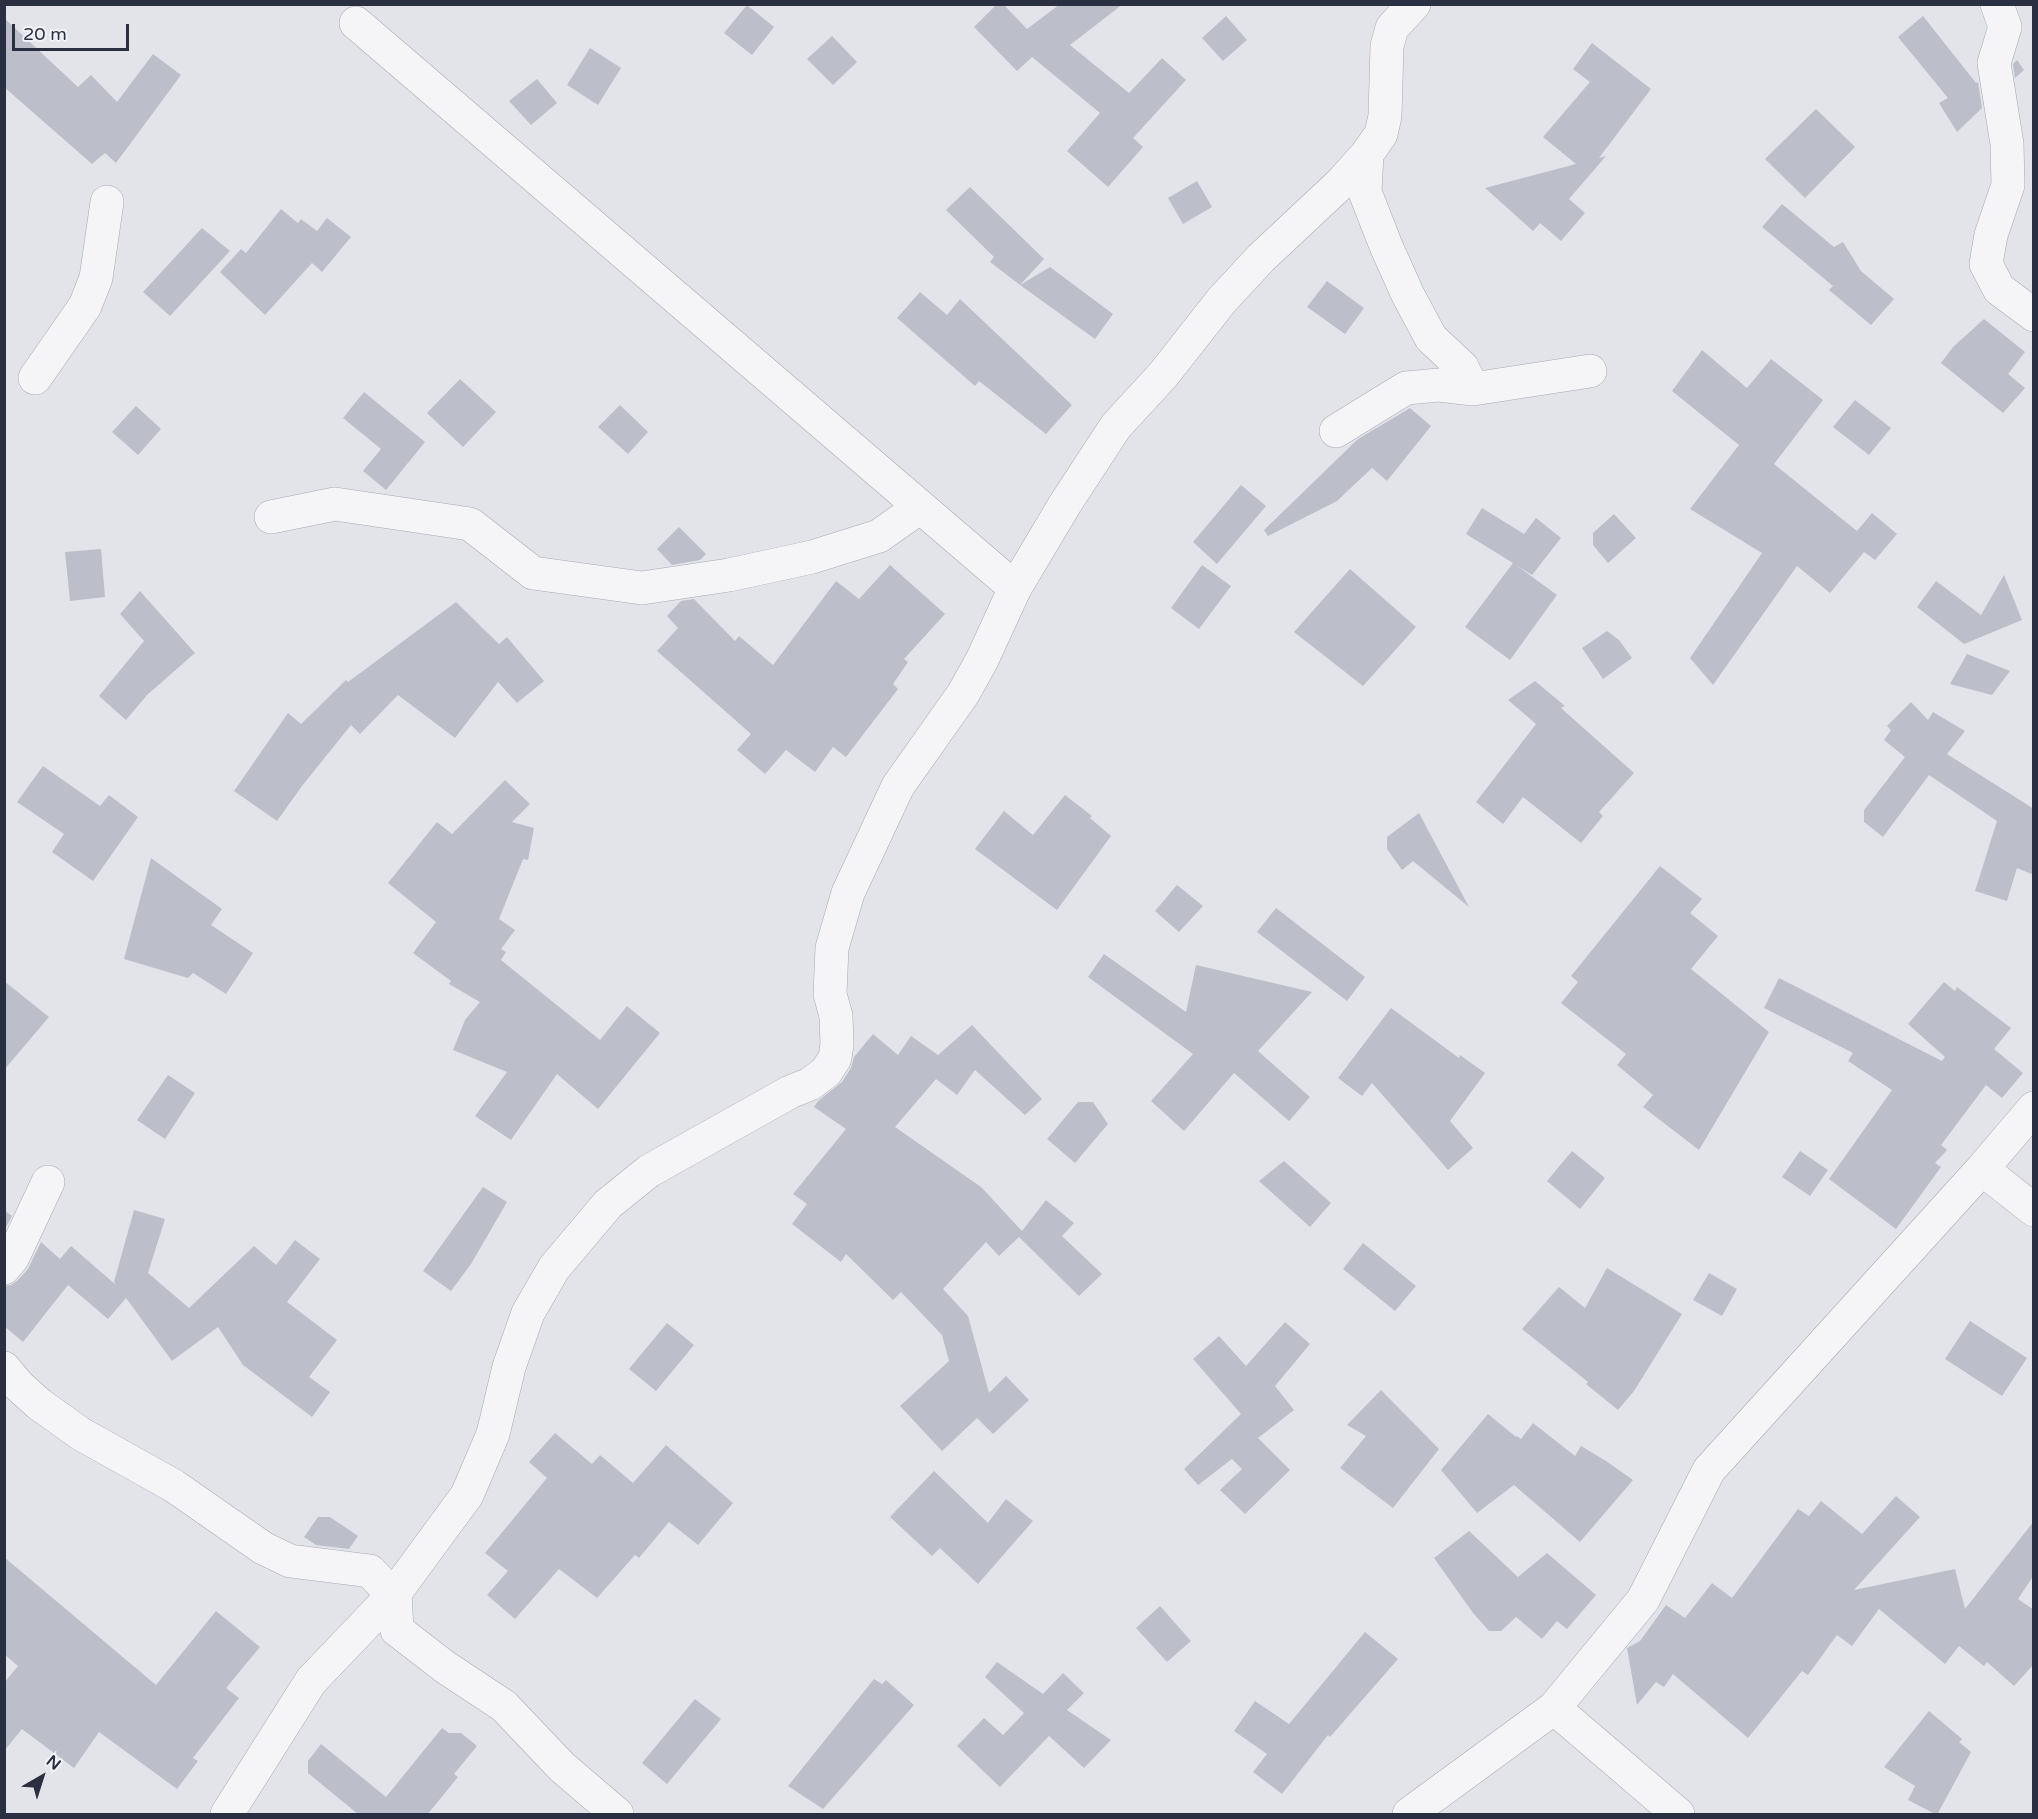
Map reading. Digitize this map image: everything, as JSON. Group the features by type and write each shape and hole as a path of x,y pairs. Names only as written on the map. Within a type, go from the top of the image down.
{"street":[{"path":"227,1815 311,1681 395,1593 467,1495 493,1434 509,1367 528,1313 554,1268 608,1204 649,1171 790,1092 810,1084 826,1072 835,1058 837,1044 836,1016 830,994 832,948 848,893 898,786 963,694 982,660 1015,588 1065,504 1116,426 1163,375 1222,300 1261,258 1340,184 1367,154 1380,134 1385,116 1387,46 1392,28 1414,4"},
{"path":"1997,4 2005,27 1994,63 2007,144 2008,185 1991,235 1986,264 1999,289 2034,315"},
{"path":"356,23 1015,588"},
{"path":"1367,154 1365,192 1408,295 1431,338 1462,367 1473,389"},
{"path":"35,378 85,306 96,278 107,202"},
{"path":"1336,431 1406,388 1439,385 1473,389 1590,371"},
{"path":"271,517 335,504 470,524 533,573 642,588 729,574 812,557 879,536 920,507"},
{"path":"1409,1815 1554,1708 1643,1600 1709,1470 1982,1169 2034,1108"},
{"path":"1982,1169 2034,1210"},
{"path":"4,1268 13,1257 48,1182"},
{"path":"5,1368 19,1386 39,1404 81,1434 174,1486 263,1548 290,1561 370,1571 383,1585 395,1593"},
{"path":"395,1593 398,1630 445,1667 504,1706 562,1767 617,1815"},
{"path":"1554,1708 1678,1815"}],"building":[{"path":"997,4 1003,4 1027,29 1060,4 1123,4 1070,45 1129,93 1162,58 1186,80 1133,138 1143,147 1108,187 1067,151 1100,113 1032,57 1017,71 974,27"},
{"path":"747,5 774,27 752,55 724,33"},
{"path":"1226,16 1247,40 1223,61 1202,38"},
{"path":"1923,16 1976,83 1978,82 1982,108 1957,132 1939,103 1948,98 1898,37"},
{"path":"4,18 78,87 91,75 117,102 153,54 181,75 116,163 105,153 92,164 4,87"},
{"path":"832,36 857,62 833,85 807,59"},
{"path":"1592,43 1651,89 1599,158 1606,156 1569,199 1585,213 1561,241 1540,223 1533,231 1485,188 1576,164 1543,137 1590,82 1573,69"},
{"path":"590,48 621,68 598,105 567,85"},
{"path":"2017,60 2024,70 2015,78 2013,64"},
{"path":"537,79 557,103 531,125 509,101"},
{"path":"1816,109 1855,147 1805,198 1765,159"},
{"path":"1197,181 1212,207 1183,224 1168,198"},
{"path":"970,187 1044,259 1020,285 990,262 994,257 946,210"},
{"path":"1782,204 1834,247 1843,242 1861,271 1894,299 1871,325 1829,290 1833,286 1762,227"},
{"path":"281,209 298,223 301,219 317,231 327,218 351,237 322,272 312,263 265,315 220,272 241,249 246,253"},
{"path":"202,228 230,251 170,316 143,292"},
{"path":"1050,267 1113,314 1095,339 1020,285"},
{"path":"1327,281 1364,308 1345,334 1307,307"},
{"path":"920,292 947,315 960,299 1072,405 1046,434 979,381 975,386 897,318"},
{"path":"1984,319 2025,352 2008,374 2025,388 2003,413 1941,363 1953,347"},
{"path":"1702,350 1747,388 1771,359 1823,400 1774,464 1857,531 1872,513 1897,534 1875,560 1864,552 1830,593 1797,566 1713,685 1690,658 1762,553 1690,509 1739,445 1672,391"},
{"path":"460,379 496,412 463,447 427,413"},
{"path":"364,392 425,442 386,490 363,471 381,449 343,418"},
{"path":"1855,400 1891,428 1869,455 1833,427"},
{"path":"620,405 648,432 628,454 598,427"},
{"path":"136,406 161,429 138,455 112,432"},
{"path":"1410,408 1431,426 1387,481 1372,468 1337,501 1268,536 1264,530 1358,439"},
{"path":"1241,485 1266,506 1217,564 1193,542"},
{"path":"1482,508 1524,534 1536,518 1561,538 1532,575 1516,565 1557,595 1510,660 1465,627 1513,563 1466,534"},
{"path":"1614,514 1636,538 1608,563 1593,545 1593,533"},
{"path":"679,527 706,554 700,560 672,565 657,549"},
{"path":"101,549 105,597 70,601 65,552"},
{"path":"890,565 945,614 904,659 908,662 893,684 898,689 846,757 833,747 815,772 786,750 765,774 737,750 751,734 657,651 678,628 667,616 681,601 694,599 735,641 739,636 773,665 836,581 859,599"},
{"path":"1202,565 1231,586 1199,629 1171,608"},
{"path":"1350,569 1416,627 1363,686 1294,632"},
{"path":"2004,575 2022,620 1964,644 1917,607 1936,581 1981,615"},
{"path":"140,591 195,653 147,695 126,720 99,696 144,641 120,614"},
{"path":"456,602 499,644 507,637 544,681 517,703 498,682 455,738 398,695 360,734 351,725 277,821 234,791 288,713 301,724 346,680 348,682"},
{"path":"1607,631 1619,640 1632,658 1603,679 1582,648"},
{"path":"1967,654 2010,671 1992,695 1950,684"},
{"path":"1535,681 1565,706 1561,708 1634,773 1599,812 1603,816 1581,843 1523,797 1503,824 1476,802 1536,724 1508,700"},
{"path":"1911,702 1928,720 1933,712 1965,731 1947,754 2034,809 2034,875 2017,868 2007,901 1975,891 1997,821 1929,775 1883,837 1864,822 1864,810 1905,757 1884,740 1891,730 1887,726"},
{"path":"43,766 100,806 109,795 138,817 93,881 52,852 64,834 17,802"},
{"path":"505,780 530,804 512,822 534,828 528,860 523,859 499,919 515,930 501,949 506,952 501,960 600,1040 627,1006 660,1033 598,1109 557,1074 511,1140 475,1116 507,1072 453,1050 465,1020 480,1002 449,984 451,981 413,953 436,922 388,883 437,822 452,834"},
{"path":"1065,795 1092,816 1090,818 1111,836 1057,910 975,849 1004,811 1033,835"},
{"path":"1419,813 1469,907 1413,861 1402,870 1387,849 1387,837"},
{"path":"151,858 222,909 211,925 253,953 226,994 193,973 188,978 124,959"},
{"path":"1660,866 1702,899 1690,913 1718,936 1691,969 1769,1032 1699,1150 1643,1107 1653,1095 1617,1065 1626,1054 1561,1003 1578,982 1571,976"},
{"path":"1177,885 1203,906 1179,932 1155,911"},
{"path":"1276,908 1365,977 1347,1001 1257,932"},
{"path":"1104,954 1186,1012 1196,965 1312,992 1258,1051 1310,1097 1289,1121 1234,1073 1184,1131 1151,1101 1193,1054 1088,977"},
{"path":"1779,978 1942,1061 1945,1057 1908,1024 1944,982 1955,991 1957,987 2011,1028 1994,1049 2023,1073 2002,1098 1986,1085 1941,1145 1947,1150 1935,1163 1941,1167 1896,1229 1829,1179 1892,1090 1848,1061 1853,1053 1764,1008"},
{"path":"4,981 49,1017 4,1070"},
{"path":"1391,1008 1459,1058 1460,1055 1485,1073 1450,1121 1473,1148 1448,1170 1372,1083 1362,1096 1338,1078"},
{"path":"972,1025 1042,1099 1025,1115 975,1070 957,1095 936,1079 895,1127 981,1187 1022,1231 1046,1200 1074,1223 1062,1236 1102,1274 1079,1296 1019,1237 999,1256 986,1242 943,1289 968,1316 989,1393 1006,1376 1029,1400 993,1434 977,1418 942,1451 900,1406 949,1361 942,1335 901,1292 893,1300 846,1254 841,1262 792,1224 807,1204 793,1194 846,1129 814,1107 818,1101 842,1082 851,1068 854,1057 873,1034 898,1055 911,1036 938,1055"},
{"path":"168,1075 195,1093 165,1139 137,1120"},
{"path":"1078,1102 1093,1102 1108,1124 1075,1163 1047,1139"},
{"path":"1572,1151 1605,1178 1580,1209 1547,1181"},
{"path":"1800,1151 1828,1170 1810,1196 1782,1177"},
{"path":"1284,1161 1331,1203 1310,1227 1259,1181"},
{"path":"483,1187 507,1202 471,1264 451,1291 423,1271"},
{"path":"4,1210 12,1216 4,1231"},
{"path":"134,1210 165,1219 148,1273 189,1308 254,1246 276,1265 295,1240 320,1259 287,1302 337,1340 309,1377 330,1392 312,1417 243,1365 218,1327 172,1361 126,1298 108,1319 68,1285 23,1342 4,1326 4,1286 11,1285 28,1269 41,1242 60,1259 71,1246 116,1285 114,1282"},
{"path":"1363,1243 1416,1286 1395,1311 1343,1269"},
{"path":"1607,1268 1682,1314 1634,1391 1618,1410 1586,1384 1588,1382 1522,1329 1559,1287 1585,1308"},
{"path":"1709,1273 1737,1289 1722,1316 1693,1300"},
{"path":"1970,1321 2027,1358 2002,1396 1945,1359"},
{"path":"1285,1322 1310,1344 1275,1386 1294,1410 1258,1438 1290,1470 1245,1514 1220,1490 1242,1469 1232,1459 1198,1485 1184,1469 1241,1414 1193,1359 1219,1336 1246,1366"},
{"path":"667,1323 694,1345 656,1391 629,1369"},
{"path":"1381,1390 1439,1449 1393,1508 1340,1468 1366,1436 1347,1425"},
{"path":"1488,1414 1521,1439 1533,1423 1575,1456 1581,1446 1633,1480 1580,1542 1514,1485 1477,1513 1441,1470"},
{"path":"555,1433 592,1464 600,1455 633,1483 666,1445 733,1503 698,1545 669,1522 639,1558 635,1555 597,1598 559,1569 515,1619 487,1595 508,1571 485,1553 547,1478 529,1462"},
{"path":"934,1471 988,1523 1006,1499 1033,1521 978,1584 940,1548 932,1556 890,1517"},
{"path":"1896,1496 1920,1517 1854,1590 1955,1569 1965,1609 2034,1521 2034,1575 2018,1599 2034,1610 2034,1664 2014,1686 1987,1662 1984,1666 1959,1646 1945,1664 1879,1609 1852,1646 1837,1635 1808,1675 1802,1671 1748,1738 1673,1674 1664,1687 1656,1682 1637,1705 1627,1648 1640,1641 1666,1605 1685,1618 1712,1583 1732,1598 1798,1509 1809,1516 1821,1501 1862,1534"},
{"path":"318,1517 330,1517 358,1536 349,1549 316,1545 304,1537"},
{"path":"1469,1531 1518,1577 1547,1553 1596,1595 1567,1629 1557,1621 1542,1639 1516,1617 1501,1631 1489,1631 1473,1613 1434,1558"},
{"path":"4,1557 156,1685 216,1611 260,1647 226,1688 239,1698 193,1758 198,1761 177,1789 99,1732 74,1768 22,1729 4,1751 4,1683 18,1666 4,1654"},
{"path":"1160,1606 1191,1641 1167,1662 1136,1628"},
{"path":"1365,1632 1398,1659 1330,1737 1328,1735 1282,1794 1253,1772 1267,1754 1234,1731 1255,1701 1289,1724"},
{"path":"997,1662 1043,1694 1063,1673 1084,1693 1067,1710 1111,1740 1084,1768 1049,1736 1000,1787 957,1746 984,1718 1003,1735 1024,1713 985,1677"},
{"path":"874,1679 882,1684 886,1680 914,1705 823,1809 788,1786"},
{"path":"695,1699 721,1719 667,1784 642,1763"},
{"path":"1929,1711 1962,1739 1959,1742 1971,1752 1937,1815 1908,1800 1915,1786 1884,1767"},
{"path":"442,1728 449,1733 461,1733 477,1746 454,1774 458,1777 427,1815 359,1815 308,1773 308,1761 321,1744 386,1797"}]}
